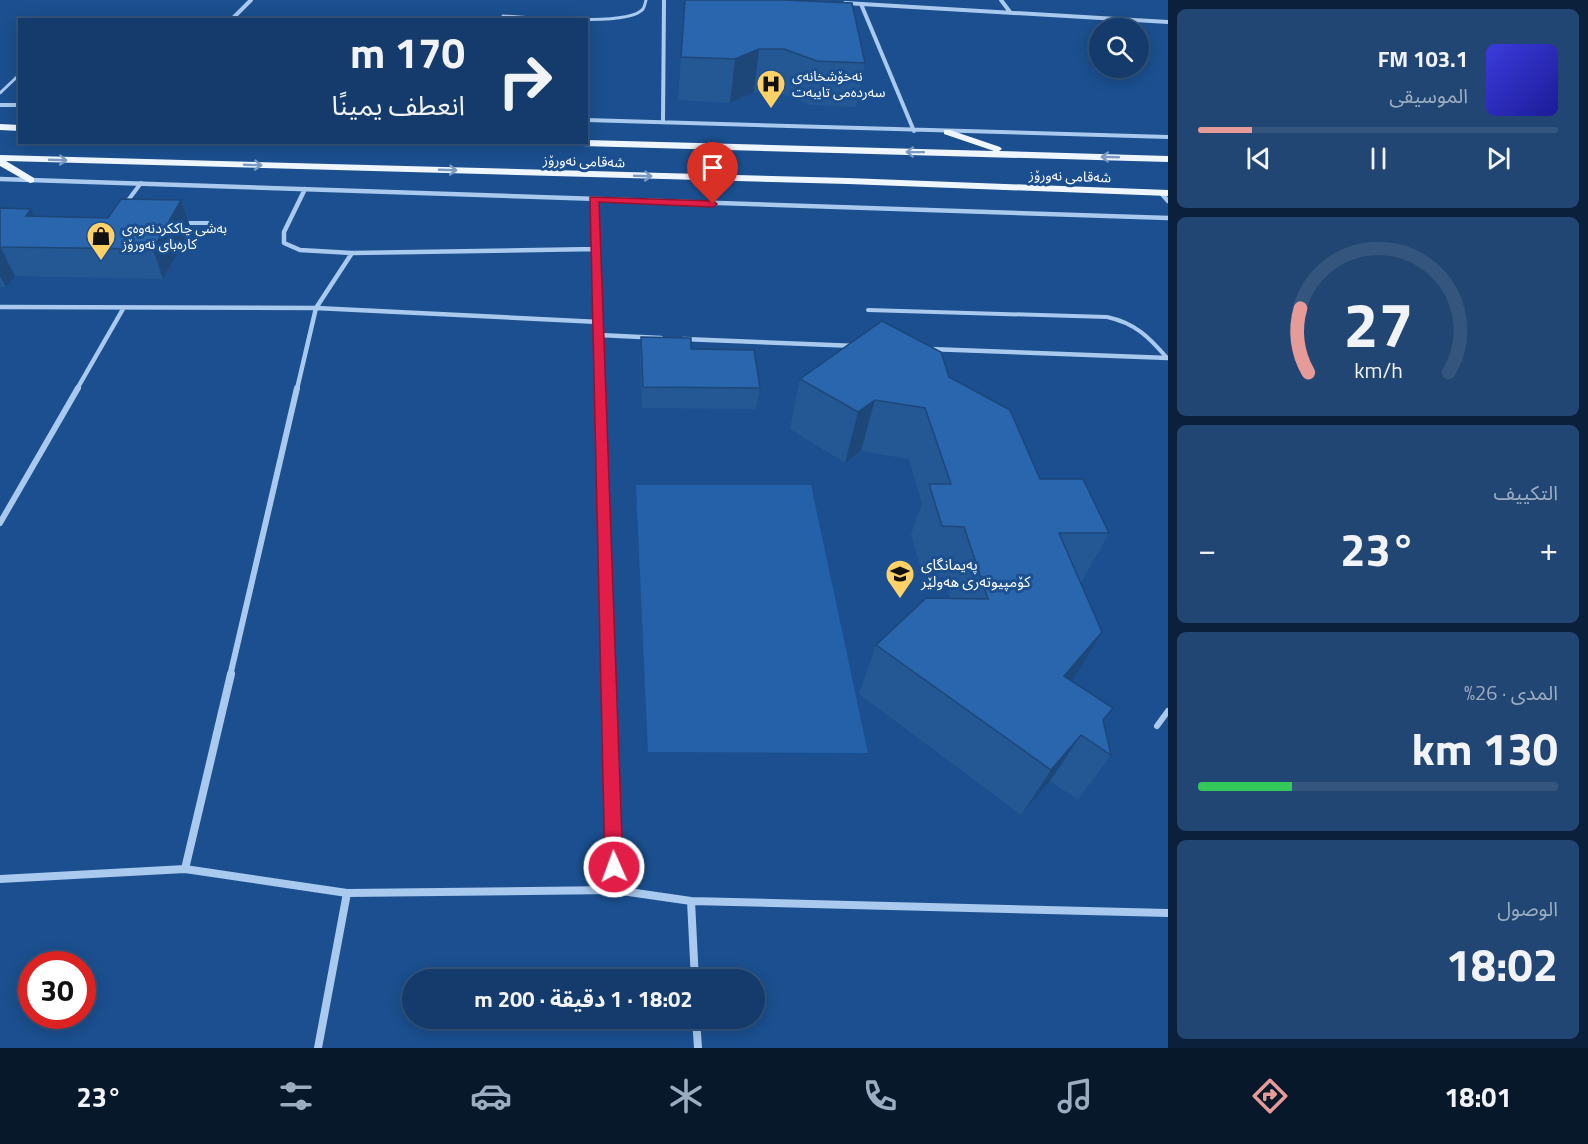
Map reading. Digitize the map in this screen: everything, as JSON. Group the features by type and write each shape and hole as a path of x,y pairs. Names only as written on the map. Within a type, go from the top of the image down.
{"main road":[{"path":"0,128 18,128"},
{"path":"947,132 1011,154"},
{"name":"شەقامی نەورۆز","path":"588,143 1168,159"},
{"path":"0,160 30,180"},
{"name":"شەقامی نەورۆز","path":"0,160 1166,195"}],"street":[{"path":"233,18 251,0"},
{"path":"663,122 664,0"},
{"path":"875,0 878,5"},
{"path":"1001,0 1010,12"},
{"path":"838,3 1168,22"},
{"path":"861,4 914,131"},
{"path":"0,105 18,105"},
{"path":"588,120 1168,137"},
{"path":"0,179 1168,218"},
{"path":"305,189 284,232 284,243 300,250 352,253 596,249"},
{"path":"594,199 615,890"},
{"path":"185,869 316,308 352,253"},
{"path":"0,307 316,308 599,322"},
{"path":"0,523 123,309"},
{"path":"599,335 859,346"},
{"path":"918,348 1167,358"},
{"path":"0,879 185,869 347,893 615,890 691,901 1168,913"},
{"path":"318,1048 347,893"},
{"path":"691,901 694,969"},
{"path":"697,1029 698,1048"}],"lane":[{"path":"588,18 623,19 643,9 646,0"},
{"path":"503,16 583,18"},
{"path":"0,93 18,76"},
{"path":"122,208 141,183"},
{"path":"173,223 208,224"},
{"path":"868,310 1107,317 1127,321 1143,329 1167,358"},
{"path":"1157,726 1168,711"}],"shaded area":[{"path":"636,485 811,485 868,753 648,752"}],"building":[{"path":"685,0 852,3 865,63 817,61 784,49 759,49 735,59 681,57"},
{"path":"121,199 181,200 153,249 0,247 0,208 31,209 26,216 108,218"},
{"path":"882,321 941,352 949,377 1010,410 1040,479 1083,479 1109,533 1059,533 1102,632 1064,676 1113,708 1103,720 1111,755 1081,735 1051,770 876,645 926,598 988,599 964,527 942,526 929,484 951,484 925,408 875,400 858,412 800,379"},
{"path":"641,337 691,338 691,349 754,350 760,388 643,387"}],"place":[{"name":"نەخۆشخانەی سەردەمی تایبەت","path":"771,110"},
{"name":"به‌شی چاككردنه‌وه‌ی كاره‌بای نه‌ورۆز","path":"101,262"},
{"name":"پەیمانگای کۆمپیوتەری هەولێر","path":"900,600"}],"route":[{"path":"614,867 594,199 713,204"}]}
